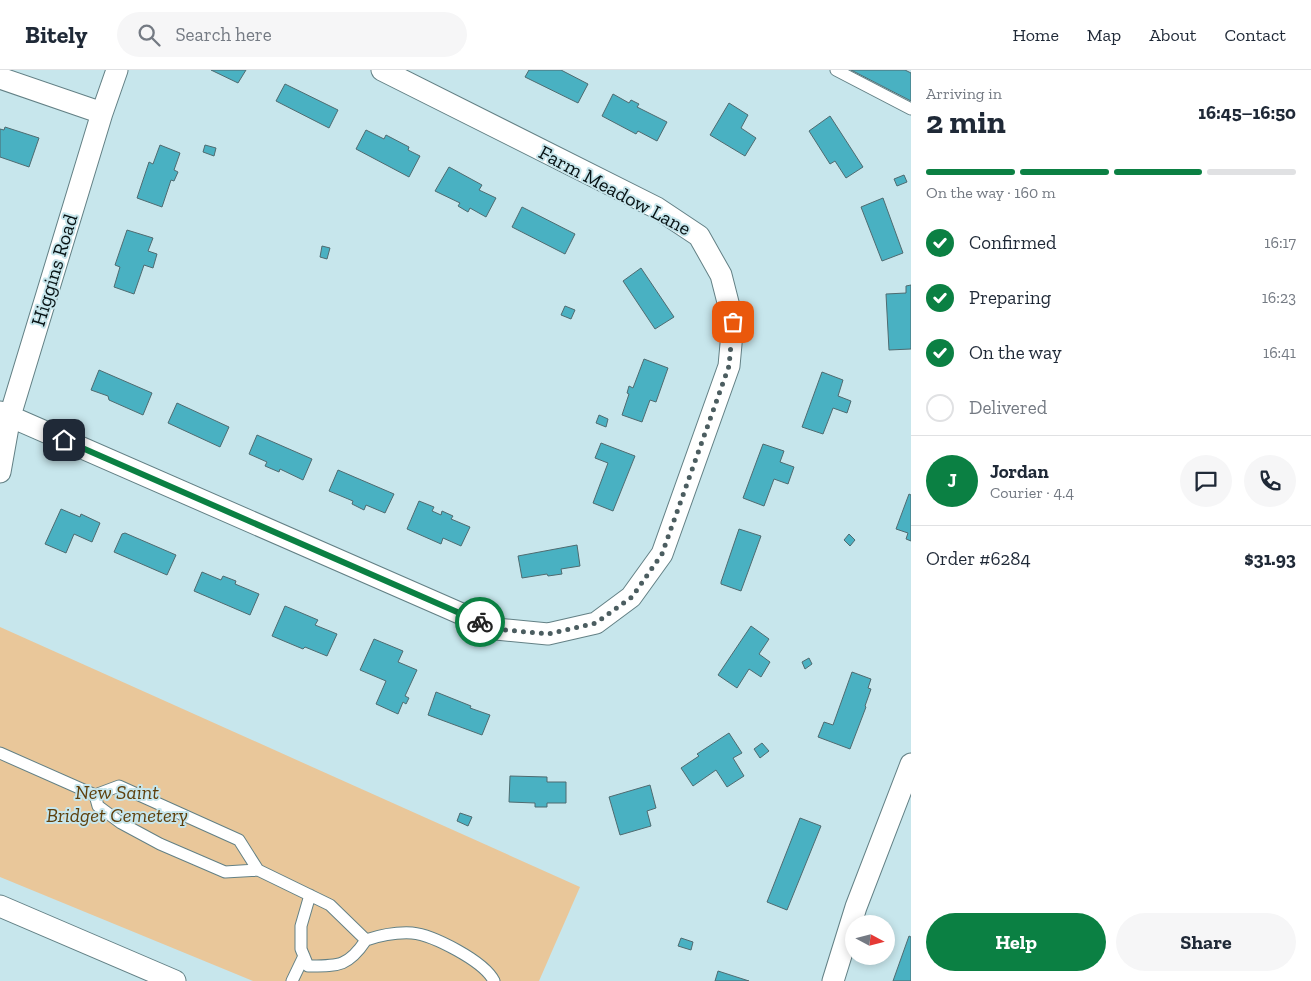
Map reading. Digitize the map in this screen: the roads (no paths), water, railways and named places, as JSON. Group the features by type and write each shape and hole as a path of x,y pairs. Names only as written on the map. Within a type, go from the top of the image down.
{"street":[{"name":"Higgins Road","path":"0,472 5,414 117,70"},
{"name":"Farm Meadow Lane","path":"5,414 496,629 548,634 596,623 632,597 662,554 729,366 733,322 721,275 699,236 657,208 382,70"},
{"path":"0,78 102,113"},
{"path":"833,981 856,907 911,764"},
{"path":"0,906 174,981"}],"lane":[{"path":"836,70 911,109"},
{"path":"0,753 95,795 119,786 239,840 258,870"},
{"path":"95,795 98,806 122,823 168,848 225,872 258,870 330,905 366,940"},
{"path":"310,895 301,926 301,949 308,966 344,964 357,954 366,940 386,934 413,933 441,942 462,954 480,965 494,981"},
{"path":"292,981 304,956"}],"park label":[{"name":"New Saint Bridget Cemetery","path":"117,804"}]}
